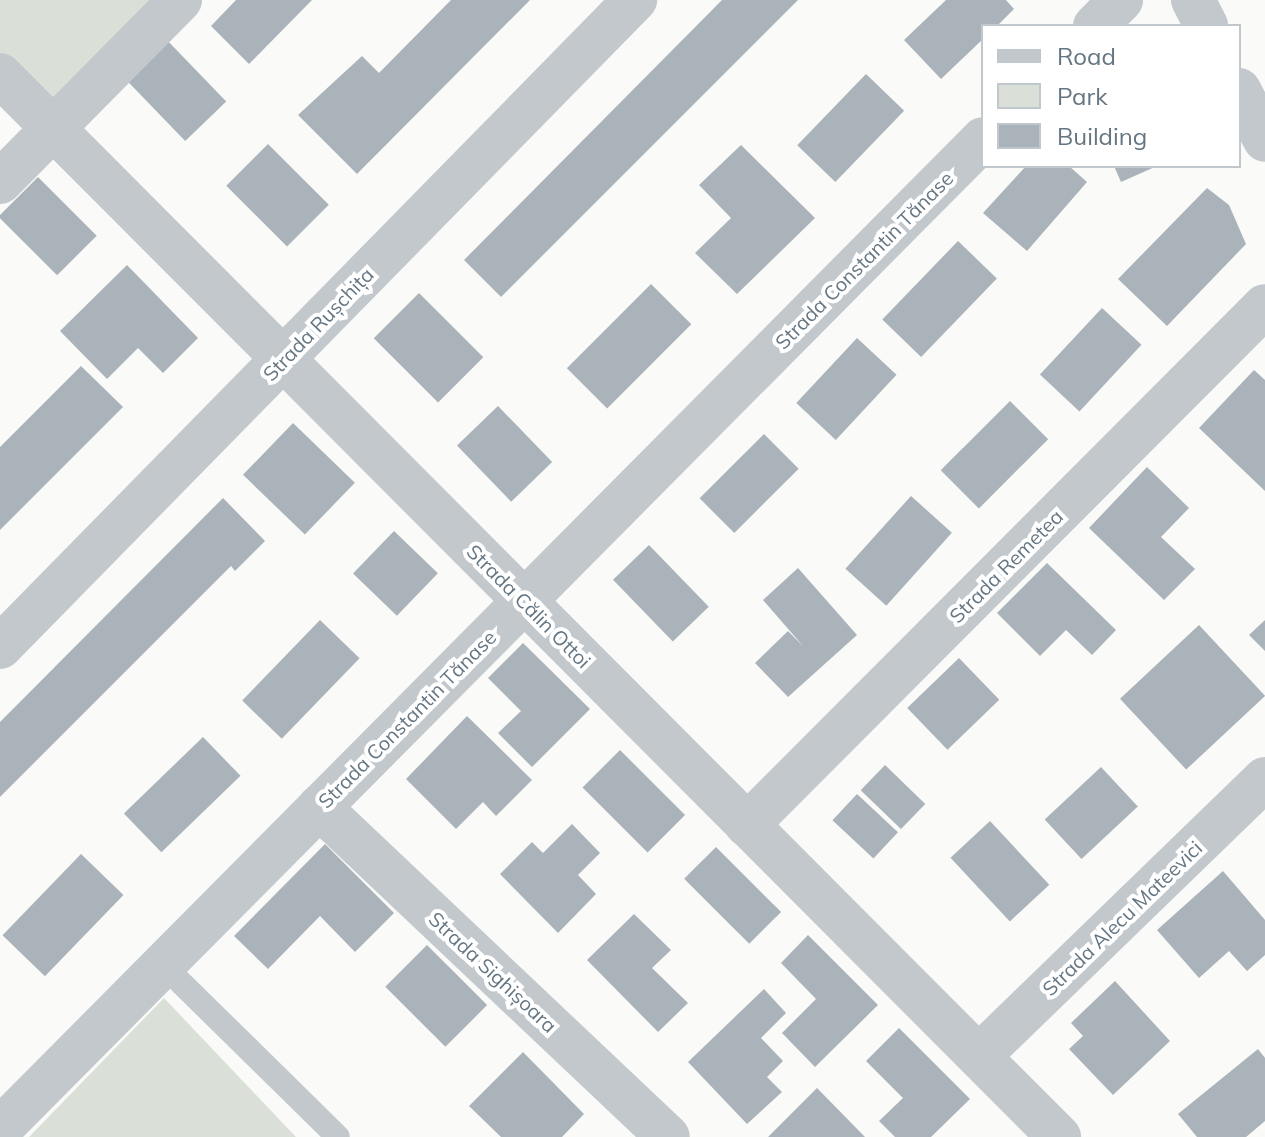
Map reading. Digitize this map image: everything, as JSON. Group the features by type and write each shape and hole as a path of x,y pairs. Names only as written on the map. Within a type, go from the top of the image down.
{"street":[{"path":"0,182 180,0"},
{"name":"Strada Rușchița","path":"0,647 635,0"},
{"path":"1097,24 1121,0"},
{"path":"1193,0 1205,24"},
{"name":"Strada Călin Ottoi","path":"0,75 1059,1137"},
{"path":"1241,94 1265,140"},
{"name":"Strada Constantin Tănase","path":"0,1129 981,141"},
{"name":"Strada Remetea","path":"747,825 1265,306"},
{"name":"Strada Alecu Mateevici","path":"979,1056 1265,779"},
{"name":"Strada Sighișoara","path":"319,807 668,1137"}],"lane":[{"path":"163,965 338,1137"}],"green space":[{"path":"0,0 170,0 70,100 39,103 0,64"},
{"path":"164,998 296,1137 29,1137"}],"building":[{"path":"236,0 312,0 249,64 211,26"},
{"path":"451,0 530,0 357,174 298,115 362,56 379,73"},
{"path":"722,0 798,0 501,297 464,260"},
{"path":"946,0 1006,0 1014,9 999,24 981,24 981,41 941,79 904,40"},
{"path":"163,36 226,101 185,141 122,76"},
{"path":"866,74 904,111 835,182 797,145"},
{"path":"268,144 329,205 287,247 226,186"},
{"path":"741,145 815,218 737,294 695,253 731,218 699,185"},
{"path":"1024,168 1071,168 1087,182 1027,251 983,213"},
{"path":"1115,168 1152,168 1121,182"},
{"path":"38,177 97,236 57,275 0,218"},
{"path":"1207,188 1229,205 1246,244 1167,326 1118,279"},
{"path":"958,241 997,279 921,357 882,319"},
{"path":"127,265 198,338 163,373 138,348 107,379 60,331"},
{"path":"651,284 691,324 607,408 567,368"},
{"path":"419,293 483,357 438,403 374,338"},
{"path":"1102,308 1141,345 1079,411 1040,375"},
{"path":"857,338 896,375 836,440 796,403"},
{"path":"81,366 123,407 0,530 0,447"},
{"path":"1254,370 1265,380 1265,491 1199,428"},
{"path":"1010,401 1048,439 979,508 941,470"},
{"path":"498,406 552,462 511,502 457,446"},
{"path":"293,423 355,483 305,535 243,475"},
{"path":"764,434 799,469 734,533 700,498"},
{"path":"1147,467 1189,508 1161,537 1195,569 1164,600 1089,528"},
{"path":"911,496 952,533 886,606 845,569"},
{"path":"223,498 265,541 235,571 231,566 0,797 0,722"},
{"path":"394,531 438,573 397,616 353,573"},
{"path":"649,545 709,607 673,642 613,580"},
{"path":"1047,563 1116,630 1092,655 1066,630 1040,656 997,613"},
{"path":"798,568 857,635 788,697 755,663 788,631 803,646 763,600"},
{"path":"320,620 360,658 282,739 242,701"},
{"path":"1265,620 1265,651 1249,635"},
{"path":"1199,625 1265,696 1186,770 1120,699"},
{"path":"523,643 590,709 532,767 498,733 521,711 488,678"},
{"path":"959,658 999,700 947,750 907,708"},
{"path":"467,716 532,780 496,816 483,802 456,829 406,779"},
{"path":"203,737 241,776 161,852 124,813"},
{"path":"620,750 685,815 648,853 583,787"},
{"path":"885,765 925,804 901,829 861,790"},
{"path":"1101,767 1138,806 1082,859 1045,820"},
{"path":"857,794 898,832 873,859 832,820"},
{"path":"990,821 1049,885 1010,921 951,858"},
{"path":"572,824 600,853 578,875 596,894 558,933 500,874 532,842 543,853"},
{"path":"325,844 394,913 355,952 320,916 268,969 234,936"},
{"path":"716,847 781,912 749,944 684,879"},
{"path":"81,854 123,895 45,976 3,935"},
{"path":"1223,871 1265,920 1265,955 1247,971 1229,951 1199,978 1157,930"},
{"path":"634,914 671,950 652,968 688,1003 658,1032 587,960"},
{"path":"808,935 878,1005 815,1067 782,1033 816,999 781,963"},
{"path":"427,945 487,1005 445,1047 385,987"},
{"path":"1115,981 1170,1041 1113,1095 1069,1049 1083,1036 1071,1023"},
{"path":"764,989 786,1013 761,1038 783,1061 767,1077 782,1092 747,1124 688,1062"},
{"path":"899,1028 970,1099 931,1137 895,1137 879,1121 903,1098 866,1061"},
{"path":"1258,1049 1265,1058 1265,1121 1246,1137 1197,1137 1178,1114"},
{"path":"523,1052 584,1114 562,1137 501,1137 469,1106"},
{"path":"817,1088 865,1137 768,1137"}]}
